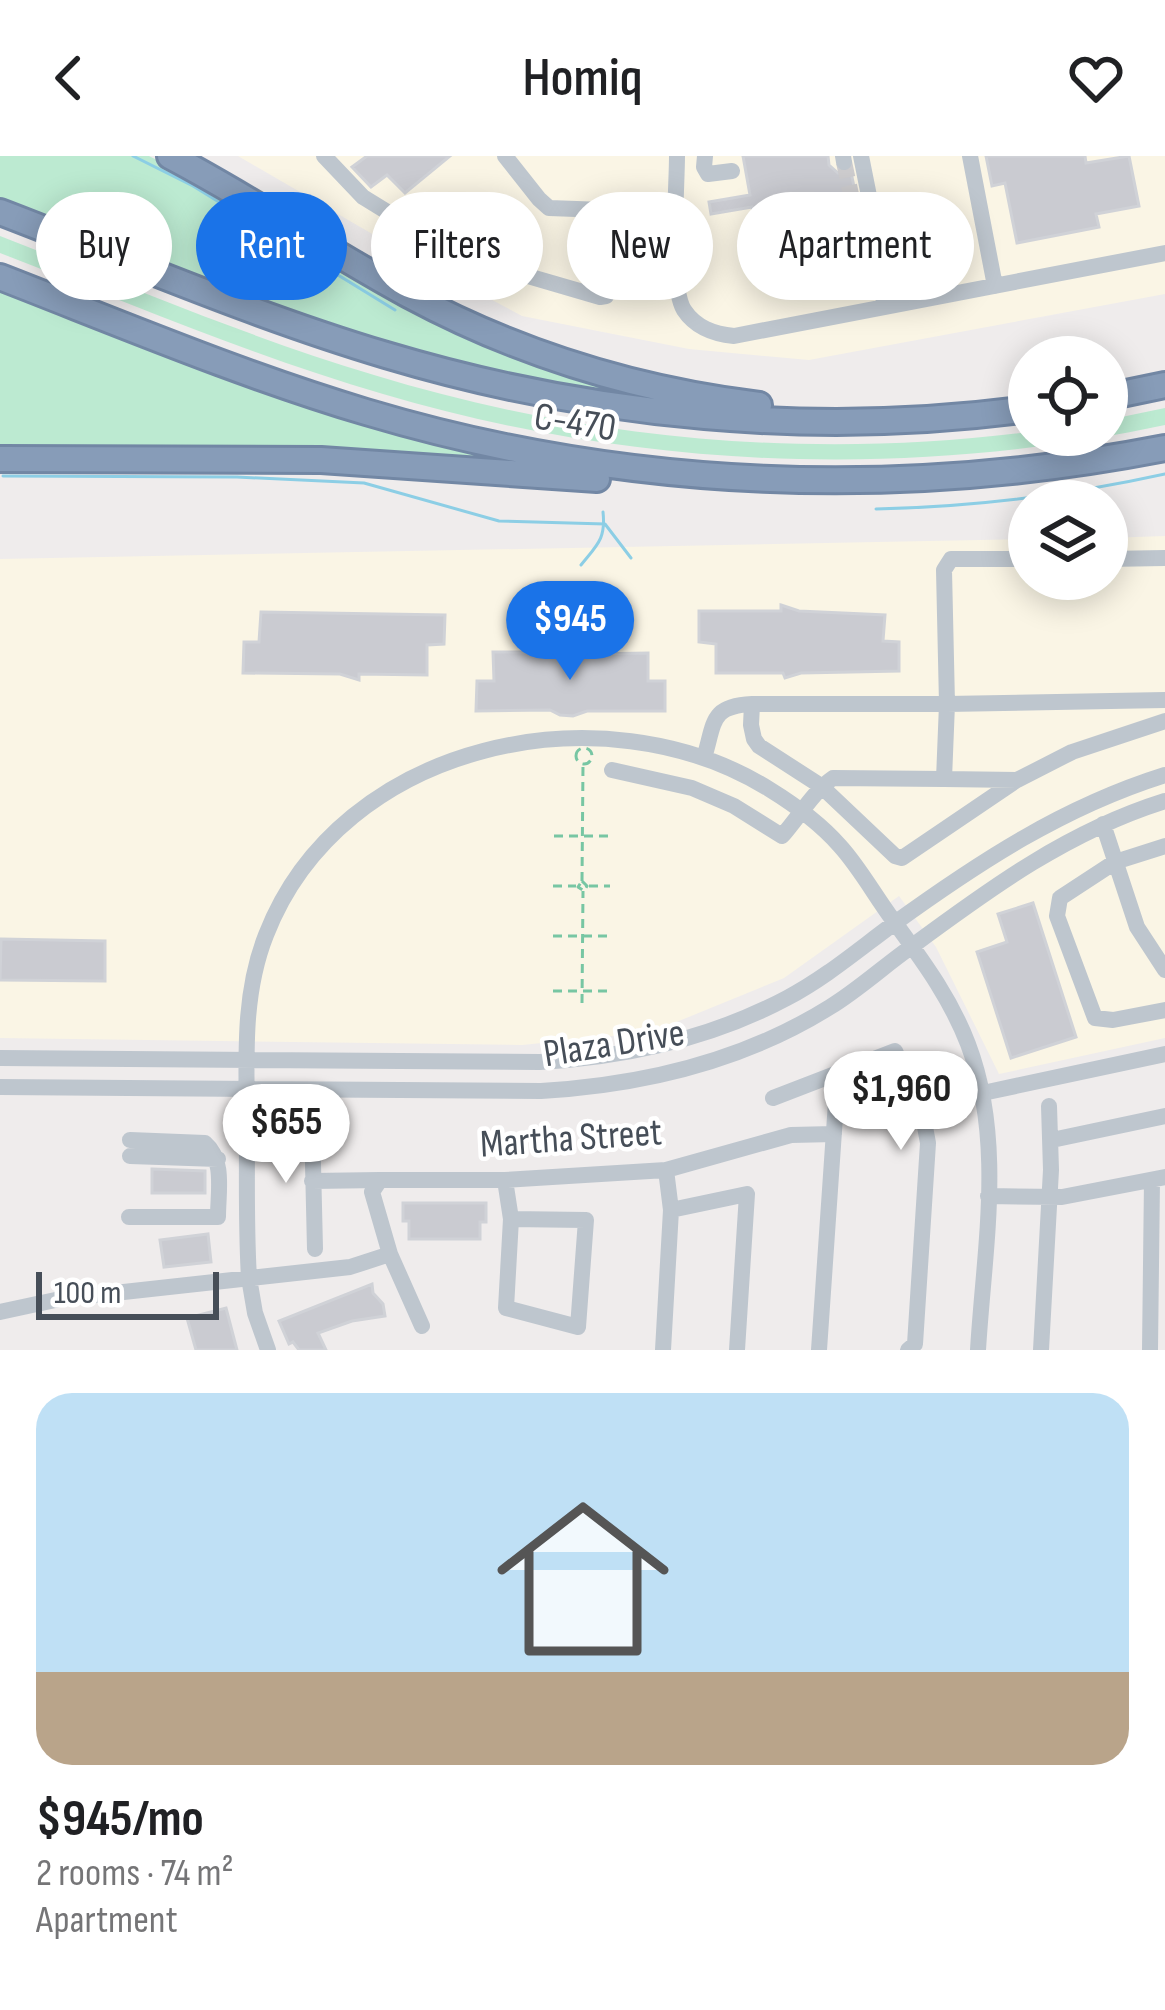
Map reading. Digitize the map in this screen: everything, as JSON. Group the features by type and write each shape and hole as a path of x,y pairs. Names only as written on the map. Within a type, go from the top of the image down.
{"highway":[{"path":"170,156 409,295 506,340 585,368 671,391 766,406 994,413"},
{"name":"C-470","path":"0,212 326,336 532,392 643,410 772,420 912,419 1008,411"},
{"name":"C-470","path":"0,277 282,384 426,429 603,466 772,481 880,481 970,476 1165,448"},
{"path":"1128,393 1165,385"},
{"path":"0,459 357,462 729,488 772,481"}],"street":[{"path":"324,156 363,197 459,256 606,296 612,279 609,213 549,208 505,156"},
{"path":"677,156 677,287 686,314 711,333 734,336 1165,253"},
{"path":"705,156 708,174 732,171"},
{"path":"970,156 995,286"},
{"path":"849,158 861,192"},
{"path":"884,300 885,306"},
{"path":"1128,559 1165,558"},
{"path":"944,779 944,570 951,559 1008,559"},
{"path":"704,758 721,712 730,705 1165,700"},
{"path":"752,704 754,739 759,746 821,786 902,858 1017,780 1084,747 1165,721"},
{"path":"268,1350 249,1278 247,1059 252,986 276,912 327,841 377,799 436,767 481,751 584,738 650,743 704,758 765,786 804,812 841,847 935,977 958,1019 983,1093 989,1136 977,1350"},
{"path":"612,770 704,793 782,836 821,786 838,776 1017,780"},
{"name":"Plaza Drive","path":"0,1058 540,1062 659,1047 785,999 1026,836 1093,800 1165,775"},
{"name":"Plaza Drive","path":"0,1087 541,1091 593,1088 666,1075 726,1057 799,1025 1038,858 1103,824 1165,801"},
{"path":"1103,824 1137,927 1165,970"},
{"path":"1165,846 1115,862 1060,898 1057,916 1095,1018 1112,1020 1165,1010"},
{"path":"773,1098 896,1051 928,1143 915,1344 908,1350"},
{"path":"983,1093 1165,1054"},
{"path":"819,1350 838,1073"},
{"path":"1041,1350 1052,1140 1049,1106"},
{"path":"1052,1140 1165,1116"},
{"path":"312,1122 315,1249"},
{"name":"Martha Street","path":"312,1181 505,1180 666,1170 790,1135 834,1134"},
{"path":"129,1216 218,1217 217,1156 130,1148"},
{"path":"663,1350 671,1210 666,1170"},
{"path":"988,1196 1050,1198 1158,1179 1150,1350"},
{"path":"380,1180 372,1192 391,1255 422,1326"},
{"path":"505,1180 511,1219 506,1307 578,1327 586,1220 511,1219"},
{"path":"671,1210 747,1194 737,1350"},
{"path":"0,1312 52,1300 350,1267 391,1255"}],"path":[{"path":"582,1003 584,764"},
{"path":"554,836 611,836"},
{"path":"554,886 610,886"},
{"path":"553,936 609,936"},
{"path":"553,991 608,991"}],"shaded area":[{"path":"238,156 1165,156 1165,294 809,360 689,349 522,316 492,300 543,300 543,192 371,192 371,233 347,219 347,192 300,192"},
{"path":"1165,536 1165,1038 999,1074 936,947 899,896 784,978 652,1032 522,1045 0,1038 0,559 1008,539 1008,600 1128,600 1128,537"}],"green space":[{"path":"0,156 149,156 216,192 196,192 196,274 172,265 172,192 36,192 36,212 0,198"},
{"path":"0,236 36,250 36,267 0,253"},
{"path":"347,270 371,285 371,300 408,300 653,398 536,380 367,336 264,300 347,300"},
{"path":"0,290 319,409 516,463 0,450"},
{"path":"119,300 164,300 374,375 535,415 617,429 781,443 864,444 1008,434 1008,450 871,459 772,458 576,438 383,394"},
{"path":"1165,408 1165,425 1128,432 1128,416"}],"building":[{"path":"367,156 450,156 406,192 387,175 371,187 352,167"},
{"path":"743,156 828,156 829,165 838,173 851,172 855,192 749,192"},
{"path":"986,156 1085,156 1086,163 1129,156 1139,206 1096,214 1099,227 1017,243 1005,183 992,186"},
{"path":"737,197 737,210 713,214 713,201"},
{"path":"781,605 799,611 885,615 883,641 899,642 899,671 801,673 785,678 783,673 716,673 716,644 699,642 699,611 781,611"},
{"path":"261,612 445,615 444,644 427,645 427,675 359,674 359,680 340,674 243,673 244,642 259,642"},
{"path":"564,648 587,654 648,653 648,681 665,681 665,711 587,711 573,716 550,710 476,711 477,681 494,681 493,652"},
{"path":"1033,903 1076,1037 1011,1058 977,952 1007,942 998,914"},
{"path":"1,939 105,941 105,981 0,980"},
{"path":"152,1169 205,1171 205,1193 152,1193"},
{"path":"403,1203 486,1203 486,1222 480,1222 480,1239 409,1239"},
{"path":"208,1234 211,1262 164,1267 160,1240"},
{"path":"372,1284 385,1316 318,1333 326,1350 299,1350 293,1342 289,1344 279,1321"},
{"path":"226,1308 237,1350 196,1350 187,1318"}],"waterway":[{"path":"133,156 193,186 395,310"},
{"path":"876,509 1021,499 1165,474"},
{"path":"3,476 364,483 499,521 605,524 631,558"},
{"path":"581,565 602,535 603,512"}],"tunnel":[{"path":"844,162 850,192"}]}
